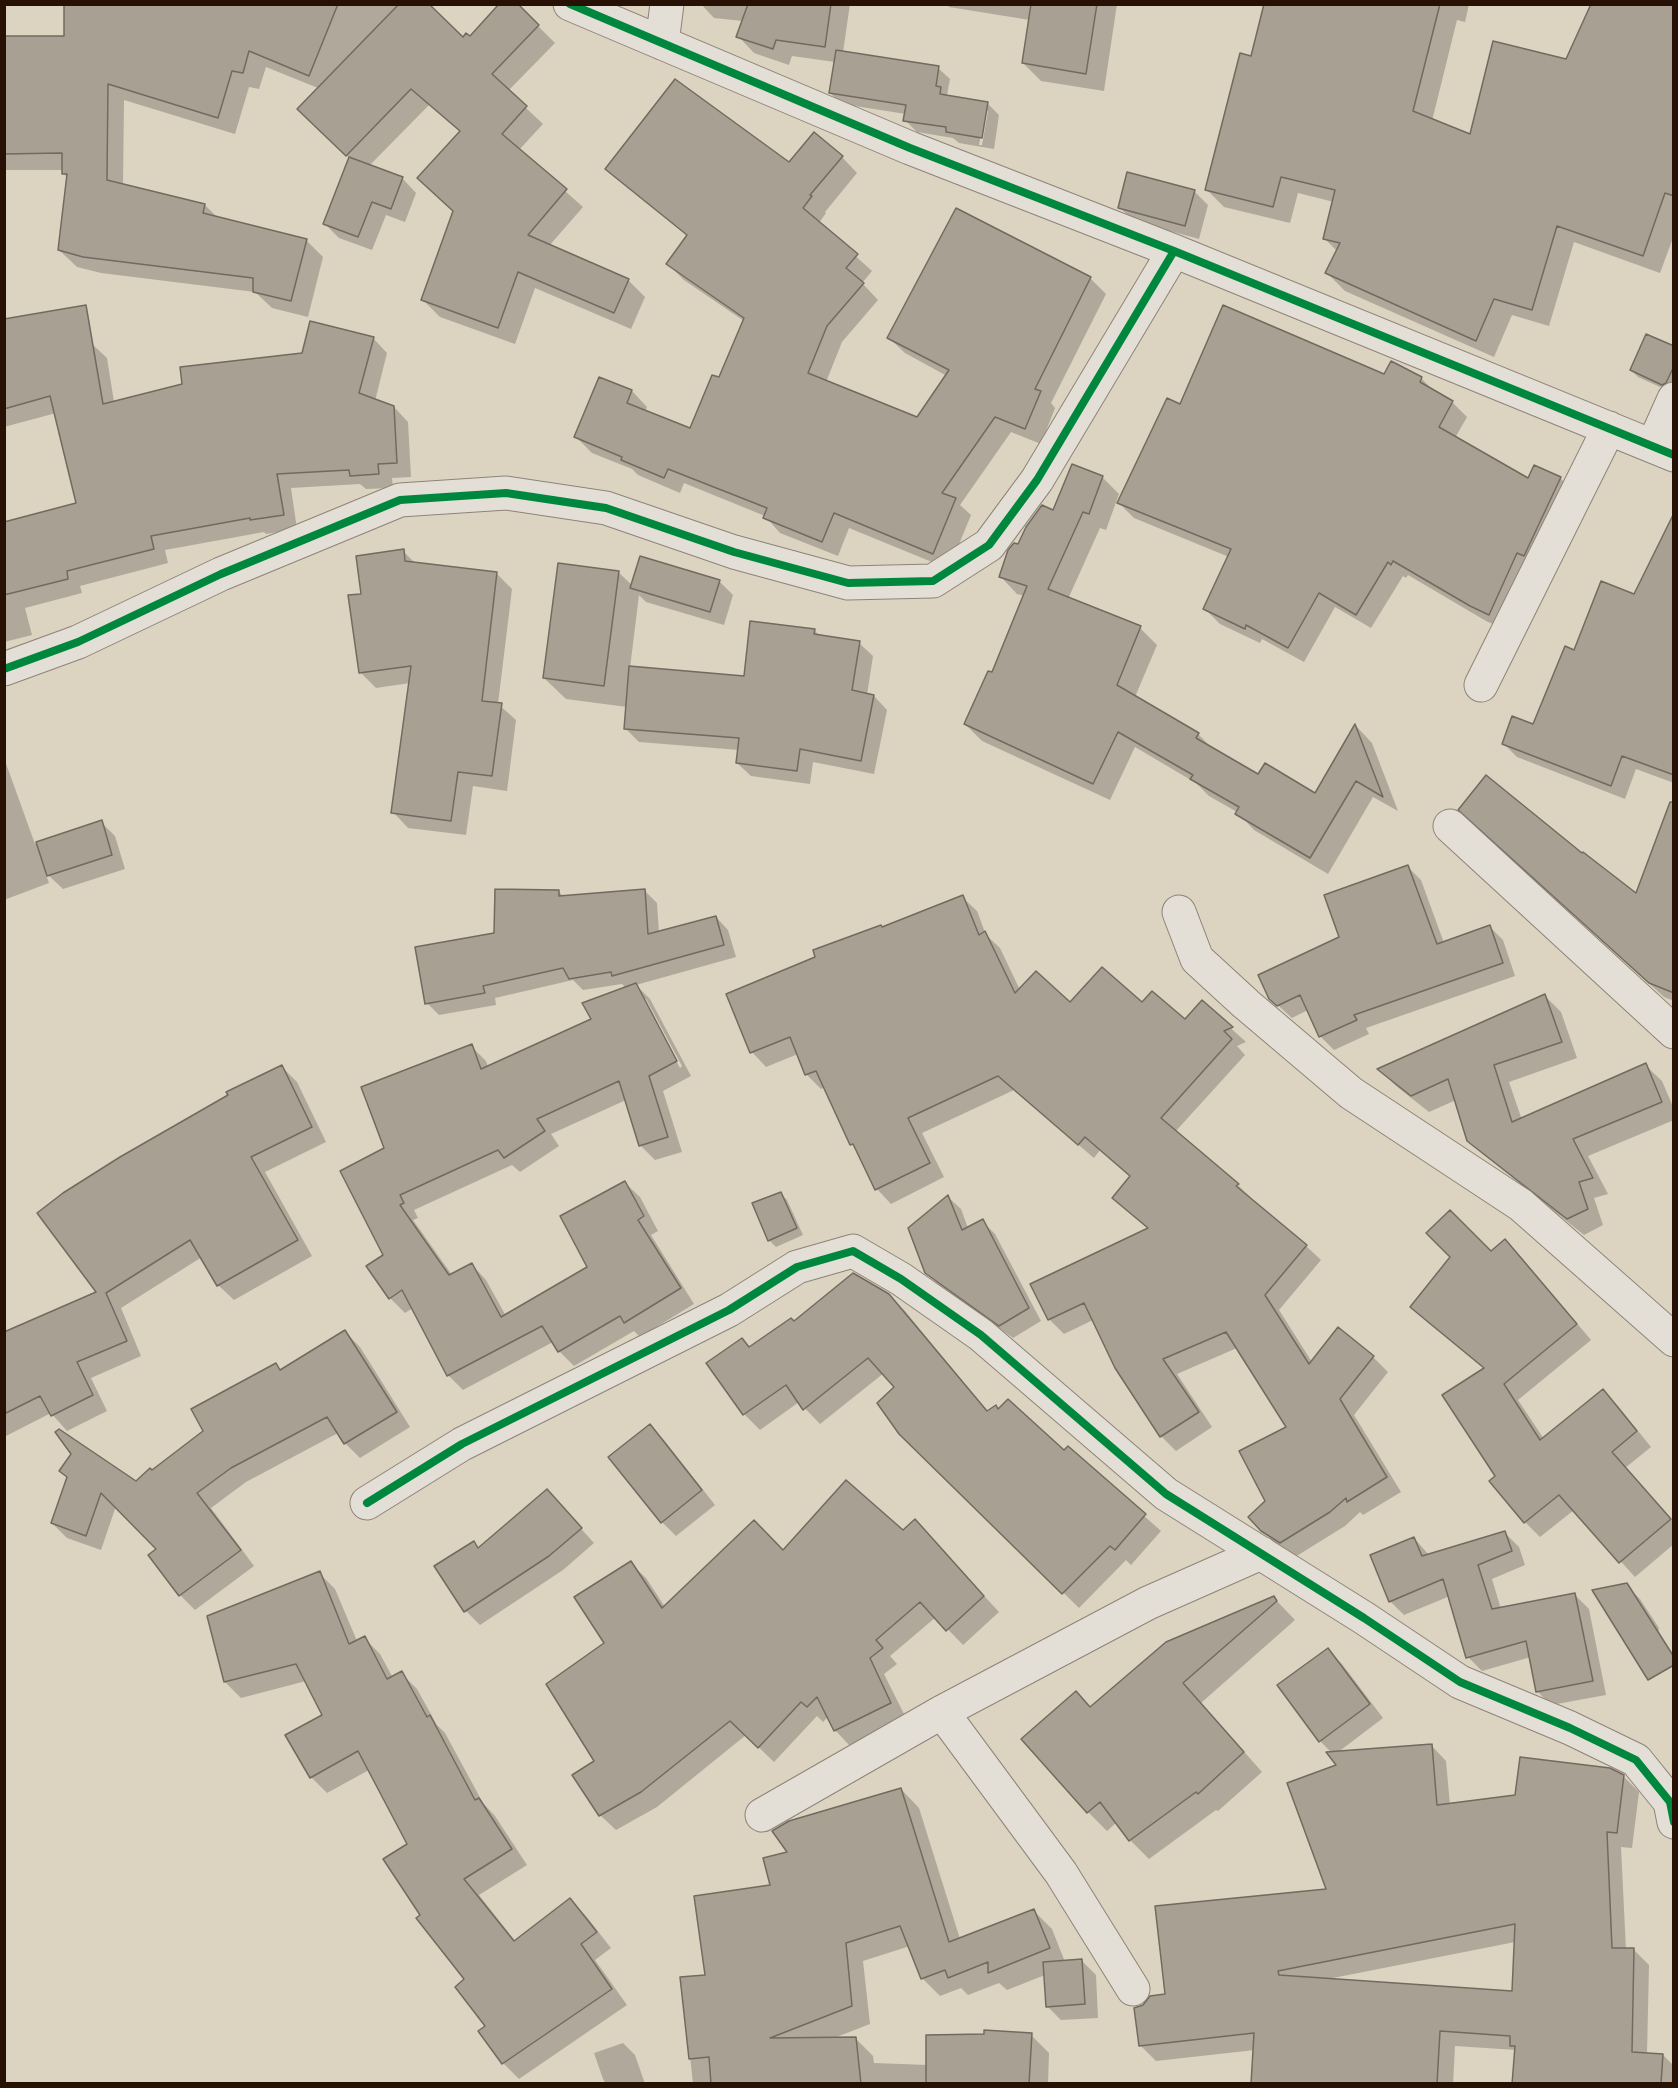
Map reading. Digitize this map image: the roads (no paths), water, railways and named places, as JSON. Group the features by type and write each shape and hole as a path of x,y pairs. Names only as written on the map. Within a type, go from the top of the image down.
{"street":[{"path":"570,4 910,148 1174,251 1663,451 1674,399"},
{"path":"662,43 667,4"},
{"path":"4,669 78,642 221,574 400,500 506,493 606,508 734,552 848,584 933,581 988,544 1037,480 1174,251"},
{"path":"1481,685 1609,428"},
{"path":"1450,826 1674,1032"},
{"path":"1179,912 1197,959 1246,1004 1351,1093 1521,1205 1674,1340"},
{"path":"367,1503 462,1444 729,1310 797,1267 853,1251 901,1279 981,1335 1166,1494 1364,1617 1460,1682 1570,1728 1636,1760 1670,1802 1674,1822"},
{"path":"762,1815 942,1712 1148,1603 1261,1553"},
{"path":"942,1712 1061,1873 1133,1989"}]}
